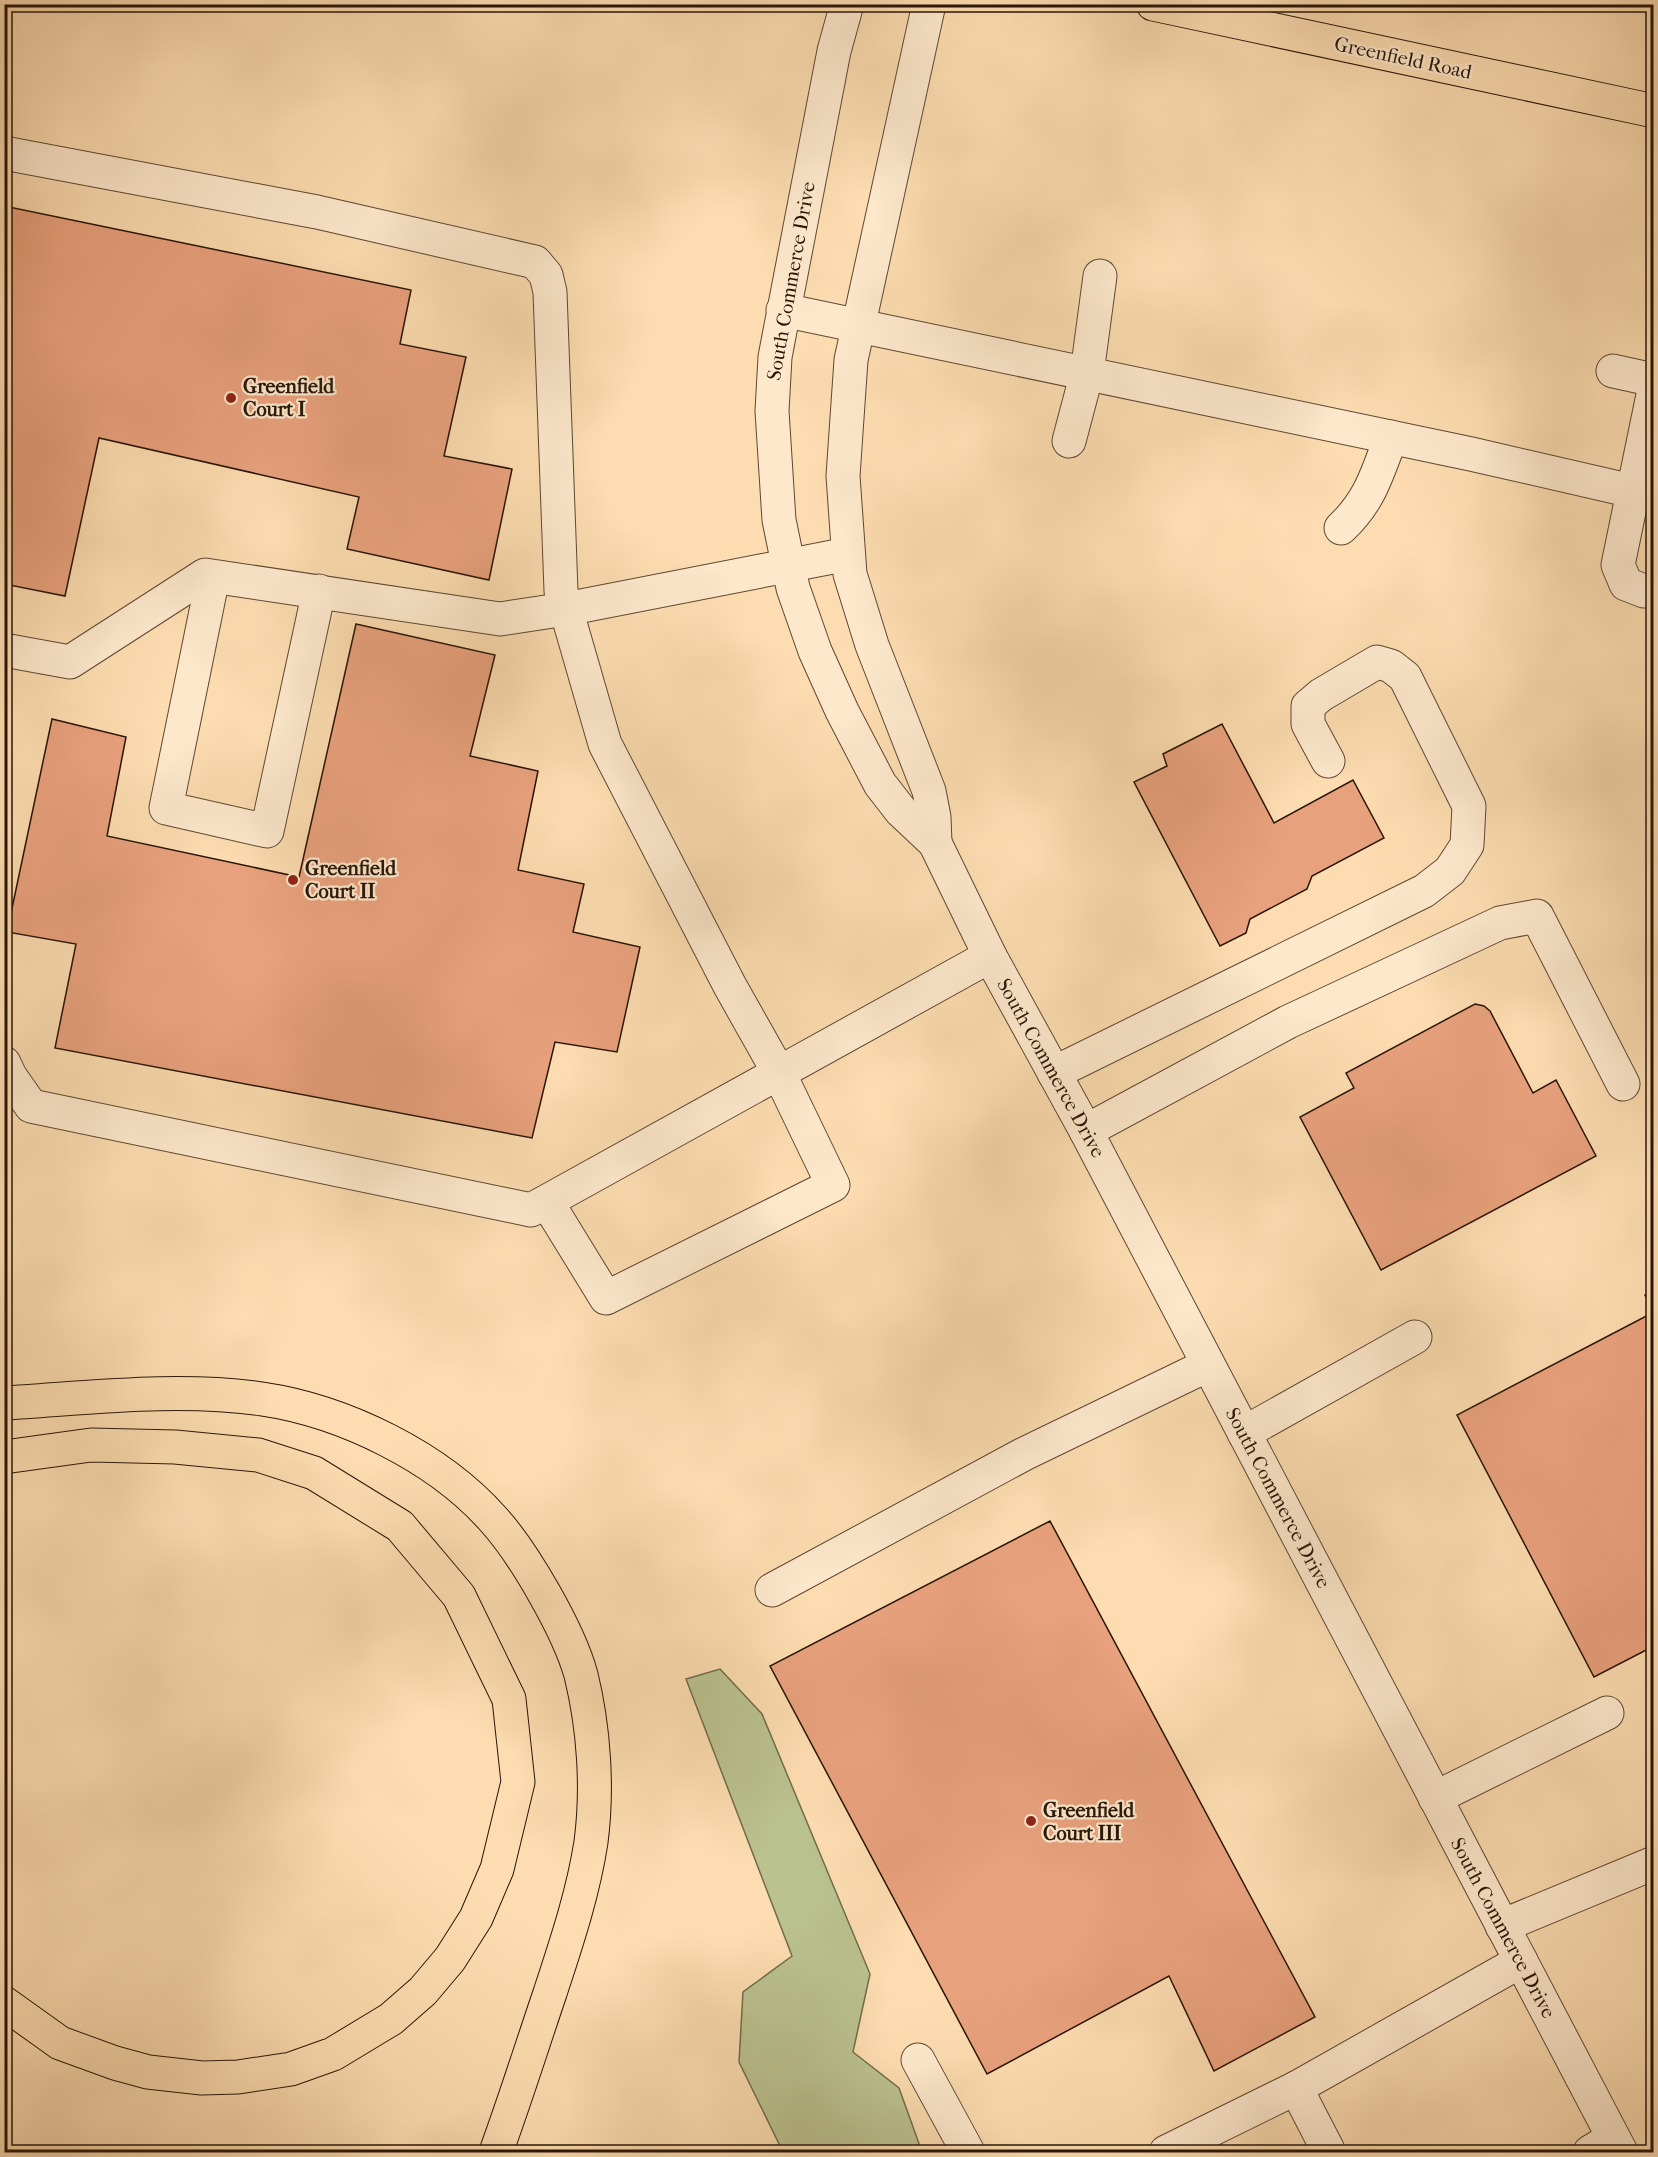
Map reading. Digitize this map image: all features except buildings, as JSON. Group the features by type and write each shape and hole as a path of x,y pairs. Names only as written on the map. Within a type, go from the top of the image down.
{"main road":[{"name":"Greenfield Road","path":"1153,4 1653,111"},
{"path":"4,1403 193,1394 262,1399 311,1410 401,1446 452,1481 493,1518 527,1565 550,1603 580,1672 590,1723 593,1796 591,1841 574,1920 496,2152"},
{"path":"4,1457 91,1445 175,1447 258,1455 314,1473 400,1526 459,1596 509,1699 518,1782 497,1869 476,1918 450,1959 423,1991 391,2019 333,2054 291,2068 238,2077 202,2078 148,2072 60,2043 4,2003"}],"street":[{"name":"South Commerce Drive","path":"847,4 834,51 774,357 772,411 779,520 793,588 815,651 842,711 880,784 901,811 935,843 990,956 1086,1131 1521,1961 1608,2148"},
{"name":"South Commerce Drive","path":"929,4 851,360 845,418 843,476 850,574 872,645 929,791 934,817 935,843"},
{"path":"4,153 317,212 535,262 546,274 550,292 561,591 605,744 730,986 779,1073 833,1185 606,1298 547,1202"},
{"path":"1069,441 1087,373 1100,276"},
{"path":"783,310 1391,437 1642,493"},
{"path":"1613,371 1653,380"},
{"path":"1644,591 1626,584 1618,565 1642,493 1653,390"},
{"path":"1341,528 1360,510 1371,492 1391,437"},
{"path":"4,650 70,662 205,575 500,620 848,554"},
{"path":"213,577 166,808 267,831 319,591"},
{"path":"1054,1073 1424,891 1450,871 1467,845 1469,806 1405,677 1391,666 1377,662 1321,694 1308,706 1308,724 1328,761"},
{"path":"1086,1131 1288,1022 1500,923 1537,916 1623,1084"},
{"path":"4,1063 10,1076 31,1106 531,1210 990,956"},
{"path":"1244,1433 1415,1336"},
{"path":"772,1590 1024,1454 1208,1365"},
{"path":"1435,1798 1607,1713"},
{"path":"1502,1926 1653,1863"},
{"path":"1166,2152 1296,2088 1521,1961"},
{"path":"918,2060 968,2152"},
{"path":"1296,2088 1328,2150 1324,2152"}],"green space":[{"path":"720,1669 762,1714 870,1974 853,2052 899,2088 922,2152 783,2152 739,2062 743,1992 792,1956 686,1679"}],"place":[{"name":"Greenfield Court I","path":"231,398"},
{"name":"Greenfield Court II","path":"293,880"},
{"name":"Greenfield Court III","path":"1031,1821"}]}
